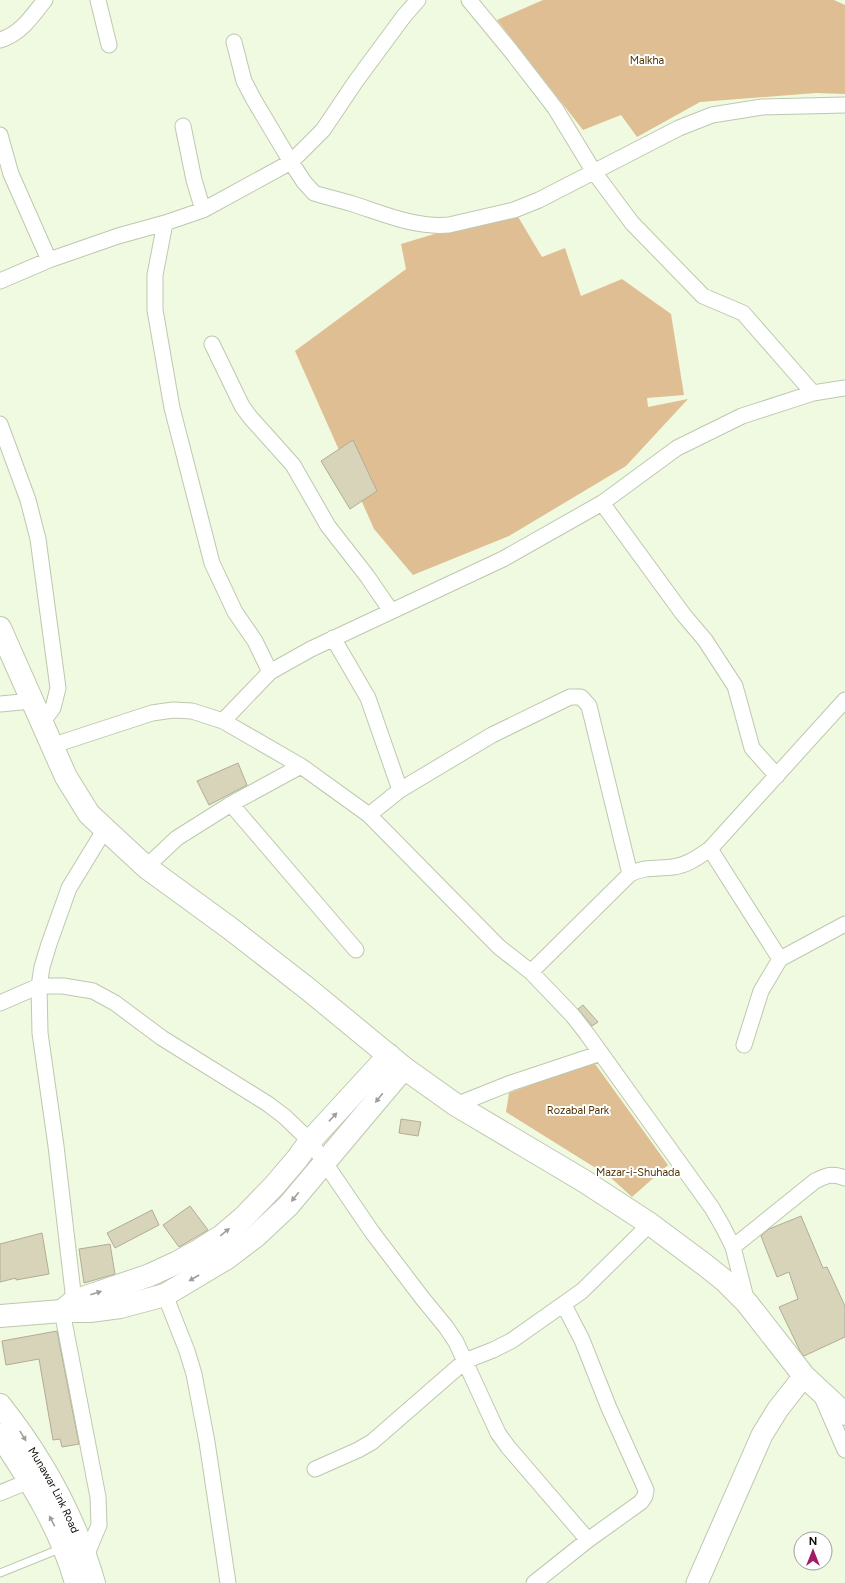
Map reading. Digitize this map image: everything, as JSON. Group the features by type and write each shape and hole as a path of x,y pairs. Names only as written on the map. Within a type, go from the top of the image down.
{"main road":[{"path":"0,628 66,778 89,814 104,829 146,867 302,984 396,1062 456,1105 584,1181 650,1224 725,1281 747,1303 812,1383 845,1414"},
{"path":"0,1316 68,1306 150,1275 204,1247 223,1235 243,1218 274,1186 310,1141 396,1062"},
{"path":"68,1306 90,1311 120,1307 165,1295 227,1258 256,1236 288,1206 324,1161 396,1062"},
{"name":"Munawar Link Road","path":"0,1405 18,1428 45,1471 65,1507 86,1556 94,1583"},
{"name":"Munawar Link Road","path":"0,1435 50,1516 64,1547 76,1583"}],"street":[{"path":"0,40 14,34 26,24 45,0"},
{"path":"98,0 109,45"},
{"path":"0,281 49,260 118,236 165,223 203,210 291,162 323,130 356,81 404,16 418,0"},
{"path":"469,0 555,108 594,172 632,223 703,296 743,313 813,393"},
{"path":"234,42 244,81 254,100 291,162 304,182 314,193 403,221 438,226 487,217 514,210 539,200 679,128 712,115 762,107 845,105"},
{"path":"183,126 194,180 203,210"},
{"path":"0,135 11,174 49,260"},
{"path":"165,223 156,275 155,310 172,408 212,563 235,612 255,641 270,672"},
{"path":"212,344 242,406 250,417 293,464 328,526 367,576 391,611"},
{"path":"222,721 270,672 311,648 503,559 602,502 677,448 706,432 742,416 813,393 845,388"},
{"path":"0,424 28,500 39,546 58,688 53,708 42,724"},
{"path":"602,502 683,614 705,640 735,686 752,748 777,776"},
{"path":"333,638 368,698 400,790"},
{"path":"368,815 400,790 492,735 570,697 581,697 589,706 630,874"},
{"path":"531,972 630,874 645,868 684,865 692,862 710,849 845,700"},
{"path":"0,704 32,701"},
{"path":"51,746 152,713 172,710 192,711 222,721 301,766 368,815 499,947 531,972 573,1016 712,1208 733,1247 747,1303"},
{"path":"146,867 177,838 231,804 301,766"},
{"path":"231,804 356,950"},
{"path":"86,1556 99,1525 98,1497 68,1306 56,1146 40,1033 39,986 42,967 68,888 104,829"},
{"path":"710,849 780,959"},
{"path":"744,1045 760,990 780,959 845,924"},
{"path":"0,1003 39,986 63,986 93,991 115,1003 162,1038 268,1104 285,1117 310,1141 372,1232 446,1327 456,1342 498,1433 508,1447 588,1540"},
{"path":"456,1105 511,1083 601,1053"},
{"path":"733,1247 815,1181 827,1175 836,1174 845,1178"},
{"path":"315,1469 358,1450 372,1442 465,1361 511,1341 564,1305 587,1287 650,1224"},
{"path":"165,1295 187,1351 194,1374 208,1449 228,1583"},
{"path":"534,1583 588,1540 641,1502 646,1490 609,1408 582,1340 564,1305"},
{"path":"697,1583 762,1434 778,1409 812,1383 845,1450"},
{"path":"0,1494 29,1481"}],"lane":[{"path":"0,1573 64,1547"}],"green space":[{"name":"Malkha","path":"543,0 834,0 845,5 845,94 816,93 700,102 637,137 621,115 583,130 497,20"},
{"path":"514,210 542,257 565,248 581,296 622,279 671,314 684,395 647,398 648,407 688,399 626,466 509,536 413,575 374,529 295,351 406,269 401,244"},
{"name":"Rozabal Park","path":"593,1061 668,1165 632,1197 610,1177 506,1112 509,1093"}],"building":[{"path":"353,440 377,491 350,509 321,461"},
{"path":"238,763 247,785 209,805 197,781"},
{"path":"583,1005 598,1022 592,1026 578,1009"},
{"path":"401,1119 421,1122 418,1136 399,1133"},
{"path":"190,1206 208,1230 179,1247 163,1225"},
{"path":"152,1210 159,1225 115,1248 107,1233"},
{"path":"801,1216 823,1268 827,1267 845,1306 845,1337 804,1356 800,1351 779,1307 798,1299 789,1272 777,1277 761,1236 769,1229"},
{"path":"42,1233 49,1274 16,1280 16,1278 0,1282 0,1244"},
{"path":"110,1244 115,1274 84,1283 79,1249"},
{"path":"57,1331 79,1444 62,1447 60,1439 53,1440 39,1359 6,1365 2,1341"}],"park label":[{"name":"Mazar-i-Shuhada","path":"638,1172"}]}
